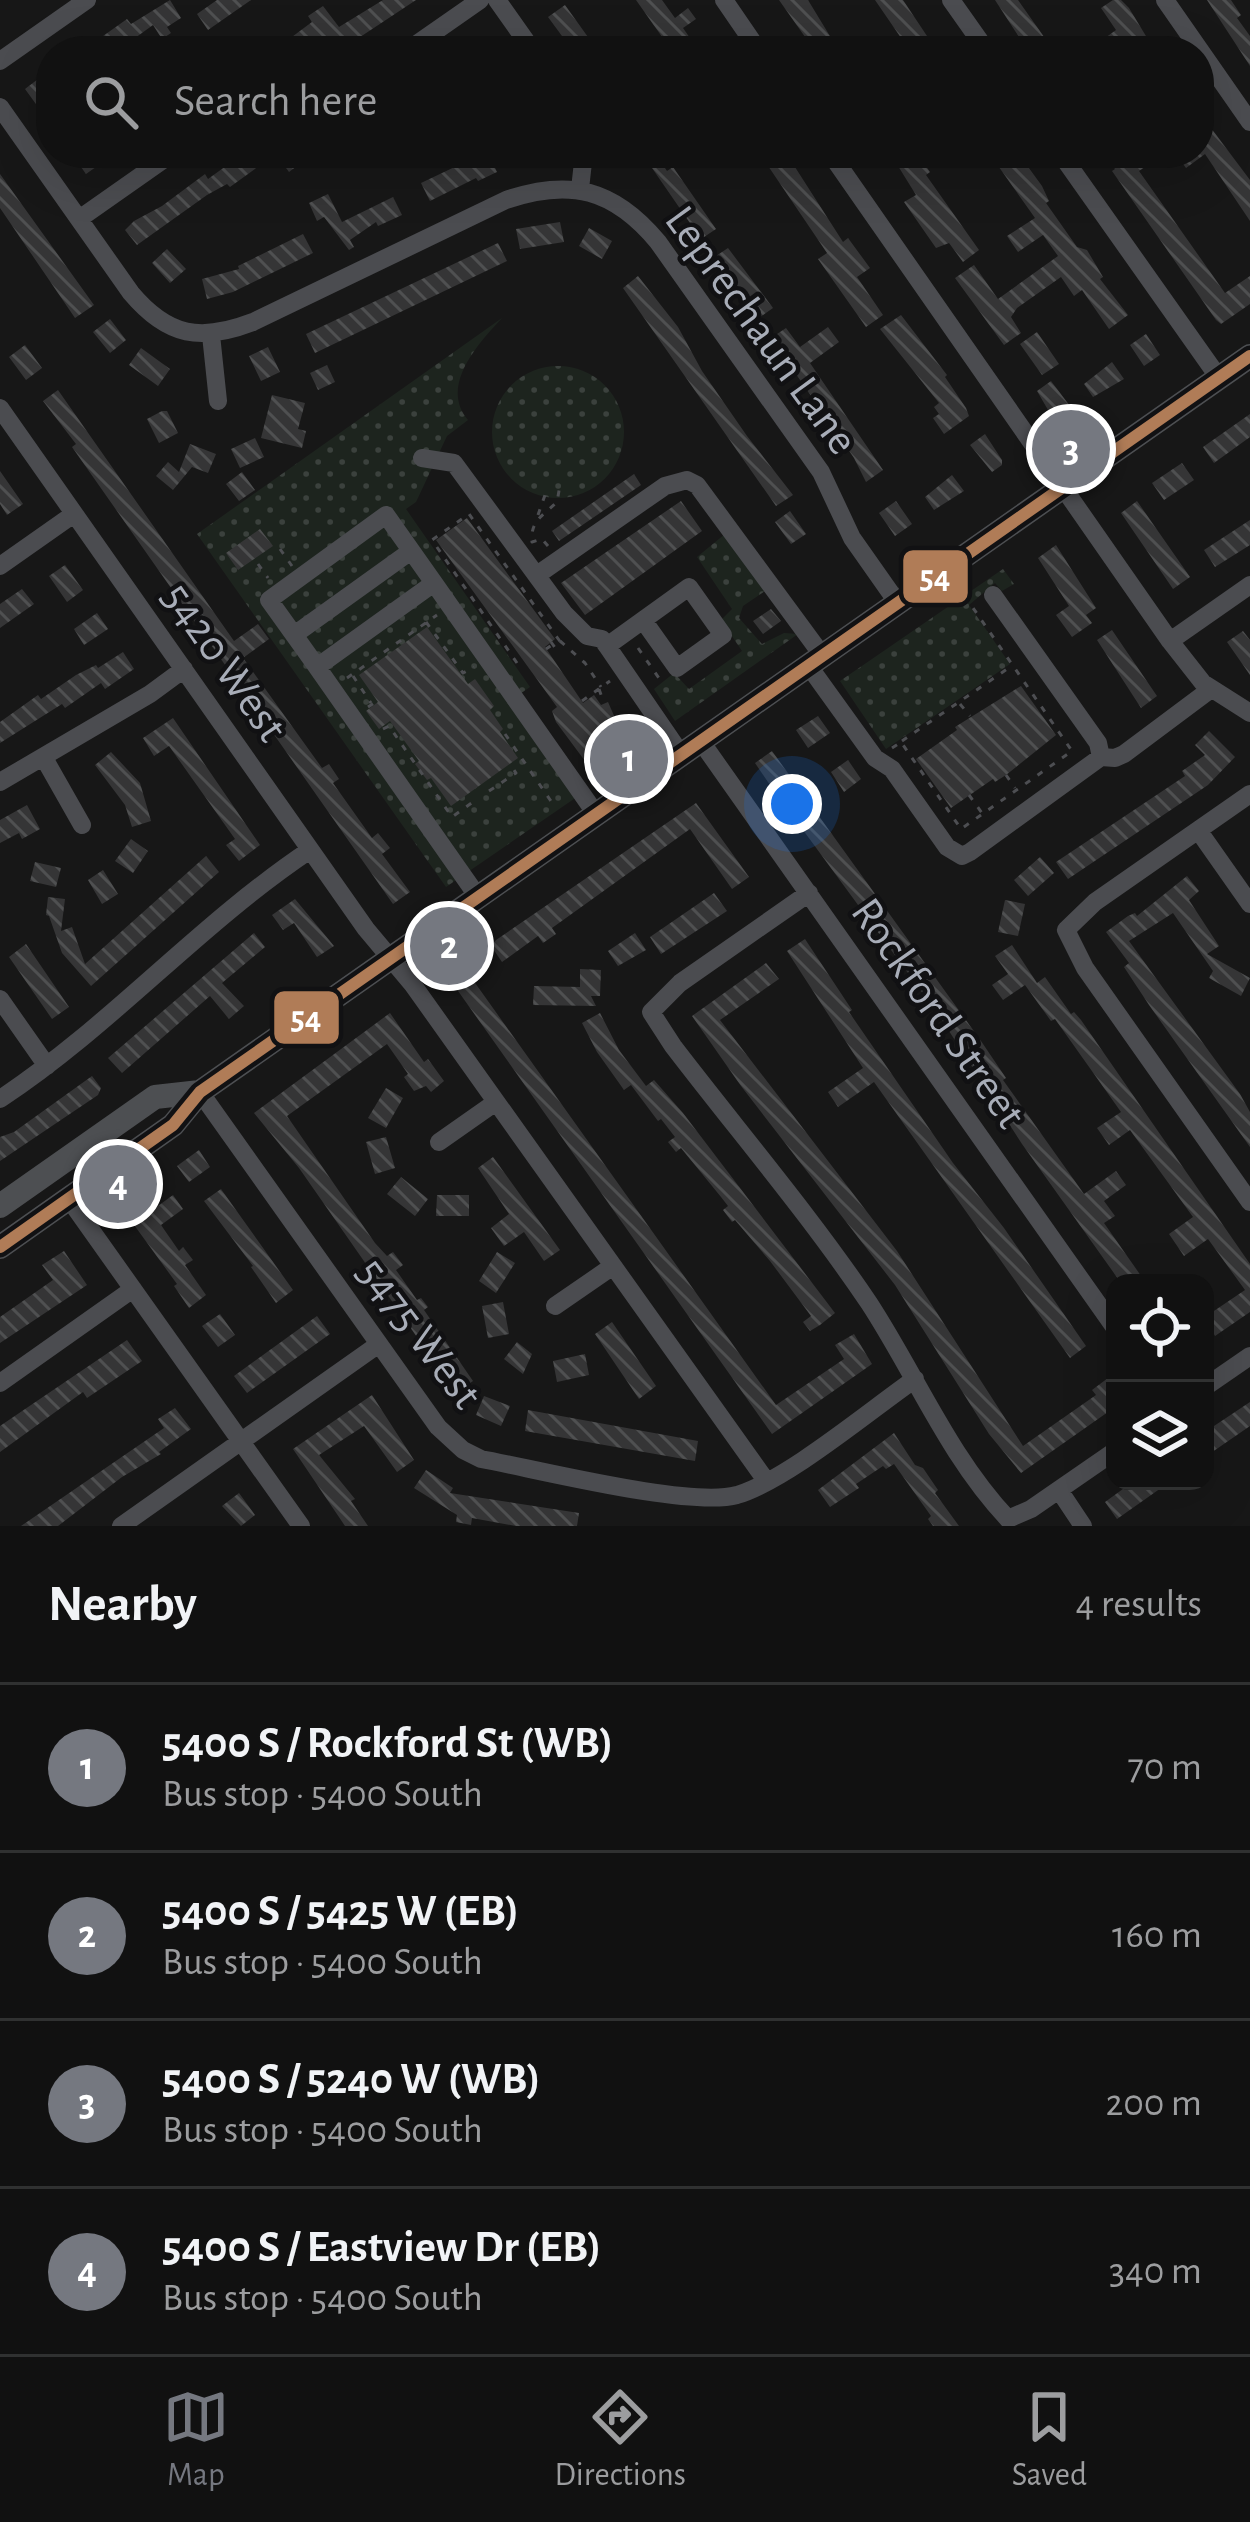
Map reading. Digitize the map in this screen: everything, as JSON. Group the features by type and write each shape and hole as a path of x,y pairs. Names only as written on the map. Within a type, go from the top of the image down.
{"main road":[{"path":"0,1247 173,1125 200,1092 1250,356"},
{"path":"0,1206 155,1097 200,1092"}],"street":[{"path":"0,61 87,0"},
{"path":"428,36 480,0"},
{"path":"497,0 522,36"},
{"path":"724,0 749,36"},
{"path":"952,0 977,36"},
{"path":"1165,0 1190,36"},
{"path":"1214,70 1250,122"},
{"path":"0,106 36,157"},
{"path":"43,168 146,311 180,331 211,334 253,322 506,200 535,190 580,189 582,168"},
{"path":"79,219 152,168"},
{"path":"840,168 1171,641 1211,689 1250,712"},
{"path":"1071,168 1219,378"},
{"name":"Leprechaun Lane","path":"580,189 632,214 658,242 821,472 852,538 898,602"},
{"path":"211,334 218,400"},
{"name":"5420 West","path":"0,408 310,850 767,1482"},
{"name":"Rockford Street","path":"422,458 454,463 571,622 607,646 809,893 1106,1315"},
{"path":"537,575 665,486 687,480 697,484 875,758 892,769 947,847 962,856 1101,757 1124,754 1211,689"},
{"path":"0,566 74,514"},
{"path":"478,897 268,600 386,515 596,814"},
{"path":"294,635 411,551"},
{"path":"317,667 434,583"},
{"path":"1171,641 1250,585"},
{"path":"607,646 688,587 723,635 676,668 643,620"},
{"path":"993,595 1098,742 1101,757"},
{"path":"0,782 184,669"},
{"path":"44,758 82,825"},
{"path":"1250,794 1095,902 1066,930 1085,968 1250,1202"},
{"path":"1198,830 1250,904"},
{"path":"0,1099 47,1066 228,908 310,850"},
{"path":"809,893 680,983 651,1012 864,1296 957,1455 1008,1519 1106,1456"},
{"path":"0,999 47,1066"},
{"name":"5475 West","path":"200,1092 439,1427 463,1450 481,1459 710,1499 736,1495 767,1482 915,1379"},
{"path":"439,1142 496,1102"},
{"path":"69,1199 302,1526"},
{"path":"555,1306 613,1266"},
{"path":"0,1383 133,1289"},
{"path":"121,1526 379,1344"},
{"path":"1213,1382 1250,1356"},
{"path":"1059,1490 1083,1526"}],"path":[{"path":"538,517 557,502 560,484"},
{"path":"545,495 532,542 542,538 558,560"},
{"path":"517,663 432,540 469,514 559,640 585,663 604,703"},
{"path":"258,564 272,585"},
{"path":"901,742 961,829 1072,751 971,605"},
{"path":"340,682 439,614"},
{"path":"426,622 463,673 473,666 483,680"},
{"path":"551,646 559,640"},
{"path":"638,649 661,681"},
{"path":"637,662 644,658"},
{"path":"886,750 1013,665"},
{"path":"351,674 375,702 363,711"},
{"path":"582,701 613,680"},
{"path":"959,702 970,716"},
{"path":"378,733 389,726 452,817 478,799"},
{"path":"519,727 506,735 555,807"},
{"path":"489,791 516,773 510,764"},
{"path":"1006,775 1016,790"},
{"path":"970,795 982,813"}],"shaded area":[{"path":"502,318 473,353 460,380 460,407 468,420 447,436 416,502 406,509 530,687 517,696 584,792 446,887 197,534"},
{"path":"558,366 583,371 605,385 619,407 624,432 619,457 605,479 583,493 558,498 533,493 511,479 497,457 492,432 497,407 511,385 533,371"},
{"path":"725,534 765,591 743,606 739,618 762,644 784,633 798,634 675,721 654,689 674,673 689,689 742,651 721,620 732,609 697,557"},
{"path":"1003,569 1014,584 1002,591 995,583 969,605 1010,664 886,749 840,681"}],"building":[{"path":"170,0 181,18 167,27 171,33 166,36 160,36 153,25 138,36 103,36 127,19 131,24"},
{"path":"217,0 251,0 208,30 197,14"},
{"path":"383,0 416,0 362,36 293,36 323,6 339,27"},
{"path":"636,0 662,0 675,18 688,8 696,19 683,28 689,36 661,36"},
{"path":"779,0 808,0 830,36 804,36"},
{"path":"875,0 903,0 927,36 900,36"},
{"path":"995,0 1018,0 1043,36 1018,36"},
{"path":"1121,0 1146,36 1108,36 1116,30 1101,8"},
{"path":"1207,0 1231,0 1241,15 1237,18 1250,36 1250,66"},
{"path":"565,5 587,36 562,36 548,17"},
{"path":"36,81 36,104 25,89"},
{"path":"1214,132 1250,180 1250,221 1214,167"},
{"path":"223,168 256,168 230,187 227,184 207,195 137,245 125,230 205,174 208,179"},
{"path":"452,168 495,168 497,172 430,201 421,183"},
{"path":"652,168 674,168 716,229 701,239"},
{"path":"769,168 796,168 843,242 848,238 870,268 857,277 883,315 866,327 818,259 827,253"},
{"path":"899,168 927,168 926,175 979,250 963,262 949,243 936,248 904,202 916,195"},
{"path":"1000,168 1029,168 1042,186 1046,203 1077,247 1087,250 1100,279 1128,315 1109,329 1082,290 1074,296 1061,277 1017,308 1011,317 1021,333 1004,345 955,278 974,265 998,299 1058,256 1043,235 1018,252 1007,236 1035,218"},
{"path":"1144,168 1139,171 1225,293 1250,276 1250,304 1221,324 1216,320 1112,171"},
{"path":"0,174 94,305 75,318 0,208"},
{"path":"328,194 342,222 393,197 402,215 378,226 376,222 350,240 354,247 349,250 324,217 317,221 309,203"},
{"path":"560,222 564,242 520,249 516,229"},
{"path":"589,228 612,241 602,259 579,246"},
{"path":"303,234 313,253 233,292 207,299 202,279 239,269"},
{"path":"498,243 507,261 315,353 306,334"},
{"path":"728,248 773,308 756,320 710,260"},
{"path":"167,249 186,269 170,283 152,263"},
{"path":"638,276 793,495 776,506 623,288"},
{"path":"901,315 947,375 969,416 944,434 933,418 939,414 934,407 939,403 880,329"},
{"path":"110,319 126,340 110,353 93,332"},
{"path":"828,327 839,342 810,363 883,470 866,482 771,338 786,328 800,347"},
{"path":"1037,332 1059,364 1042,375 1020,344"},
{"path":"1146,334 1160,355 1144,366 1130,345"},
{"path":"25,345 42,368 26,380 9,357"},
{"path":"268,347 280,372 261,381 249,356"},
{"path":"141,348 170,369 158,386 129,365"},
{"path":"1112,362 1124,379 1093,397 1084,384"},
{"path":"327,365 335,382 318,390 310,373"},
{"path":"1051,381 1076,414 1058,427 1037,391"},
{"path":"58,390 234,641 258,624 269,639 243,658 322,768 329,764 339,779 333,783 372,838 378,833 390,848 382,854 410,892 393,904 72,447 76,444 43,401"},
{"path":"272,395 305,403 298,429 306,431 302,448 261,438"},
{"path":"167,411 178,433 159,443 147,419"},
{"path":"1250,414 1250,437 1214,463 1203,447"},
{"path":"985,434 1002,460 992,472 970,445"},
{"path":"255,438 264,457 240,468 231,449"},
{"path":"190,444 216,454 208,473 192,467 173,490 156,476 168,462 179,472"},
{"path":"1182,463 1194,480 1164,500 1152,483"},
{"path":"0,471 23,504 7,515 0,504"},
{"path":"242,472 255,490 239,501 226,484"},
{"path":"634,474 641,485 559,541 552,531"},
{"path":"952,475 964,491 934,510 925,497"},
{"path":"681,501 702,531 585,615 561,583"},
{"path":"896,501 912,524 895,536 879,513"},
{"path":"1137,501 1190,577 1173,589 1121,513"},
{"path":"790,511 806,534 791,544 775,522"},
{"path":"467,518 555,639 545,647 583,703 594,695 601,705 608,702 615,718 611,720 621,735 585,761 556,722 552,711 557,707 436,540"},
{"path":"1250,520 1250,545 1215,567 1204,550"},
{"path":"260,529 273,546 238,570 226,553"},
{"path":"1056,545 1096,608 1086,615 1092,623 1072,637 1056,615 1069,606 1038,558"},
{"path":"65,565 83,590 67,602 49,576"},
{"path":"22,589 34,604 0,628 0,604"},
{"path":"771,609 781,621 763,634 753,621"},
{"path":"97,613 108,629 84,645 74,629"},
{"path":"427,627 468,684 475,679 494,706 490,710 503,729 500,732 518,758 451,806 415,764 419,761 390,721 379,729 366,711 378,702 359,675"},
{"path":"1112,630 1157,696 1141,708 1097,640"},
{"path":"1243,631 1250,640 1250,675 1227,642"},
{"path":"123,652 134,669 105,689 101,683 65,708 62,704 0,743 0,722 38,695 41,699"},
{"path":"1021,686 1056,735 1006,775 951,808 916,759 955,727"},
{"path":"818,716 830,733 808,748 796,730"},
{"path":"173,718 260,845 239,861 226,845 235,839 169,746 154,756 143,738"},
{"path":"1209,731 1235,757 1208,785 1068,879 1056,862 1185,776 1182,771 1205,755 1195,745"},
{"path":"772,751 981,1041 1084,1194 1116,1171 1126,1185 1104,1201 1115,1216 1104,1223 1140,1274 1115,1274 938,1014 755,763"},
{"path":"111,752 140,783 151,821 132,827 125,805 95,765"},
{"path":"848,760 861,779 844,792 831,772"},
{"path":"696,803 749,877 732,889 690,829 552,928 556,934 543,943 538,936 502,962 491,946 496,940"},
{"path":"27,805 40,829 0,843 0,820"},
{"path":"131,839 148,851 133,873 115,861"},
{"path":"206,856 219,872 91,986 62,953 46,915 48,897 65,899 61,931 72,927 85,964"},
{"path":"1040,857 1054,873 1028,896 1014,880"},
{"path":"35,862 61,868 56,887 30,881"},
{"path":"103,870 118,894 102,904 88,880"},
{"path":"1187,876 1199,891 1189,900 1219,946 1207,954 1250,978 1241,996 1209,978 1213,971 1173,913 1129,941 1240,1094 1250,1112 1250,1147 1149,1005 1124,967 1129,963 1106,932 1128,916 1137,916"},
{"path":"714,893 727,911 661,954 650,937"},
{"path":"295,899 334,946 317,957 294,923 283,930 272,915"},
{"path":"1005,900 1025,904 1018,936 998,932"},
{"path":"254,933 265,947 222,983 244,1006 229,1019 210,996 122,1073 108,1058"},
{"path":"635,933 646,950 618,966 608,951"},
{"path":"805,939 953,1163 1086,1346 1070,1358 874,1082 838,1107 828,1092 863,1068 787,951"},
{"path":"26,944 69,1007 52,1019 9,957"},
{"path":"1012,945 1037,983 1045,977 1071,1014 1081,1020 1250,1264 1250,1312 1215,1336 1214,1311 1245,1290 1208,1239 1184,1256 1169,1234 1193,1217 1130,1130 1109,1145 1097,1128 1121,1112 1025,985 1003,1000 992,985 1008,974 995,956"},
{"path":"467,959 479,976 473,980 776,1405 844,1359 835,1345 854,1334 872,1364 772,1434 446,974"},
{"path":"766,963 779,979 720,1020 897,1251 1023,1446 1096,1395 1092,1390 1106,1380 1106,1413 1021,1473 989,1434 895,1285 692,1016"},
{"path":"580,969 601,970 600,996 591,996 596,1006 533,1005 534,986 580,987"},
{"path":"390,1013 424,1062 428,1059 444,1081 431,1092 426,1086 414,1091 387,1044 287,1116 375,1243 387,1256 393,1252 403,1265 396,1270 417,1300 421,1298 428,1307 424,1310 473,1381 456,1393 299,1168 254,1113"},
{"path":"600,1013 619,1050 646,1086 654,1080 683,1113 835,1313 820,1325 810,1331 803,1322 811,1316 770,1261 732,1222 723,1210 728,1206 681,1148 676,1152 668,1142 675,1137 661,1119 631,1085 624,1090 597,1052 582,1023"},
{"path":"92,1076 101,1088 98,1095 0,1161 0,1137"},
{"path":"386,1088 403,1098 386,1128 368,1118"},
{"path":"386,1137 395,1168 375,1174 366,1142"},
{"path":"199,1150 210,1167 189,1182 177,1166"},
{"path":"493,1157 560,1250 544,1261 524,1232 504,1246 491,1228 509,1214 478,1168"},
{"path":"401,1177 428,1199 415,1216 387,1194"},
{"path":"221,1189 293,1290 276,1303 204,1201"},
{"path":"138,1194 151,1211 173,1195 183,1209 161,1225 179,1251 183,1247 193,1260 185,1265 206,1295 189,1308 121,1207"},
{"path":"437,1195 469,1195 469,1216 436,1216"},
{"path":"64,1251 87,1285 0,1343 0,1317 53,1280 42,1265"},
{"path":"497,1252 515,1263 496,1293 479,1281"},
{"path":"503,1302 509,1334 488,1338 482,1306"},
{"path":"220,1314 235,1335 218,1347 202,1326"},
{"path":"317,1316 330,1334 247,1393 234,1376"},
{"path":"612,1322 656,1386 639,1399 595,1334"},
{"path":"127,1340 142,1361 87,1398 83,1392 0,1452 0,1426"},
{"path":"517,1342 532,1354 523,1374 504,1359"},
{"path":"585,1354 589,1375 557,1382 553,1361"},
{"path":"372,1395 414,1460 397,1472 364,1426 319,1455 355,1499 351,1501 368,1526 345,1526 293,1449"},
{"path":"484,1396 510,1406 501,1426 476,1415"},
{"path":"1250,1402 1250,1426 1214,1451 1214,1426"},
{"path":"175,1408 191,1429 161,1454 58,1526 21,1526 164,1428 158,1419"},
{"path":"528,1410 698,1441 695,1461 525,1431"},
{"path":"894,1433 915,1465 923,1468 959,1526 933,1526 931,1516 894,1464 856,1484 859,1488 830,1507 818,1490"},
{"path":"426,1470 453,1488 450,1493 579,1513 577,1526 516,1526 472,1518 471,1525 456,1522 457,1515 414,1488"},
{"path":"1122,1490 1158,1490 1117,1519 1105,1502"},
{"path":"239,1493 255,1515 241,1526 222,1506"}],"transit line":[{"name":"54","path":"0,1247 173,1125 200,1092 1250,356"}],"place":[{"name":"5400 S / 5240 W (WB)","path":"1071,449"},
{"name":"5400 S / Rockford St (WB)","path":"629,759"},
{"name":"5400 S / 5425 W (EB)","path":"449,946"},
{"name":"5400 S / Eastview Dr (EB)","path":"118,1184"}]}
